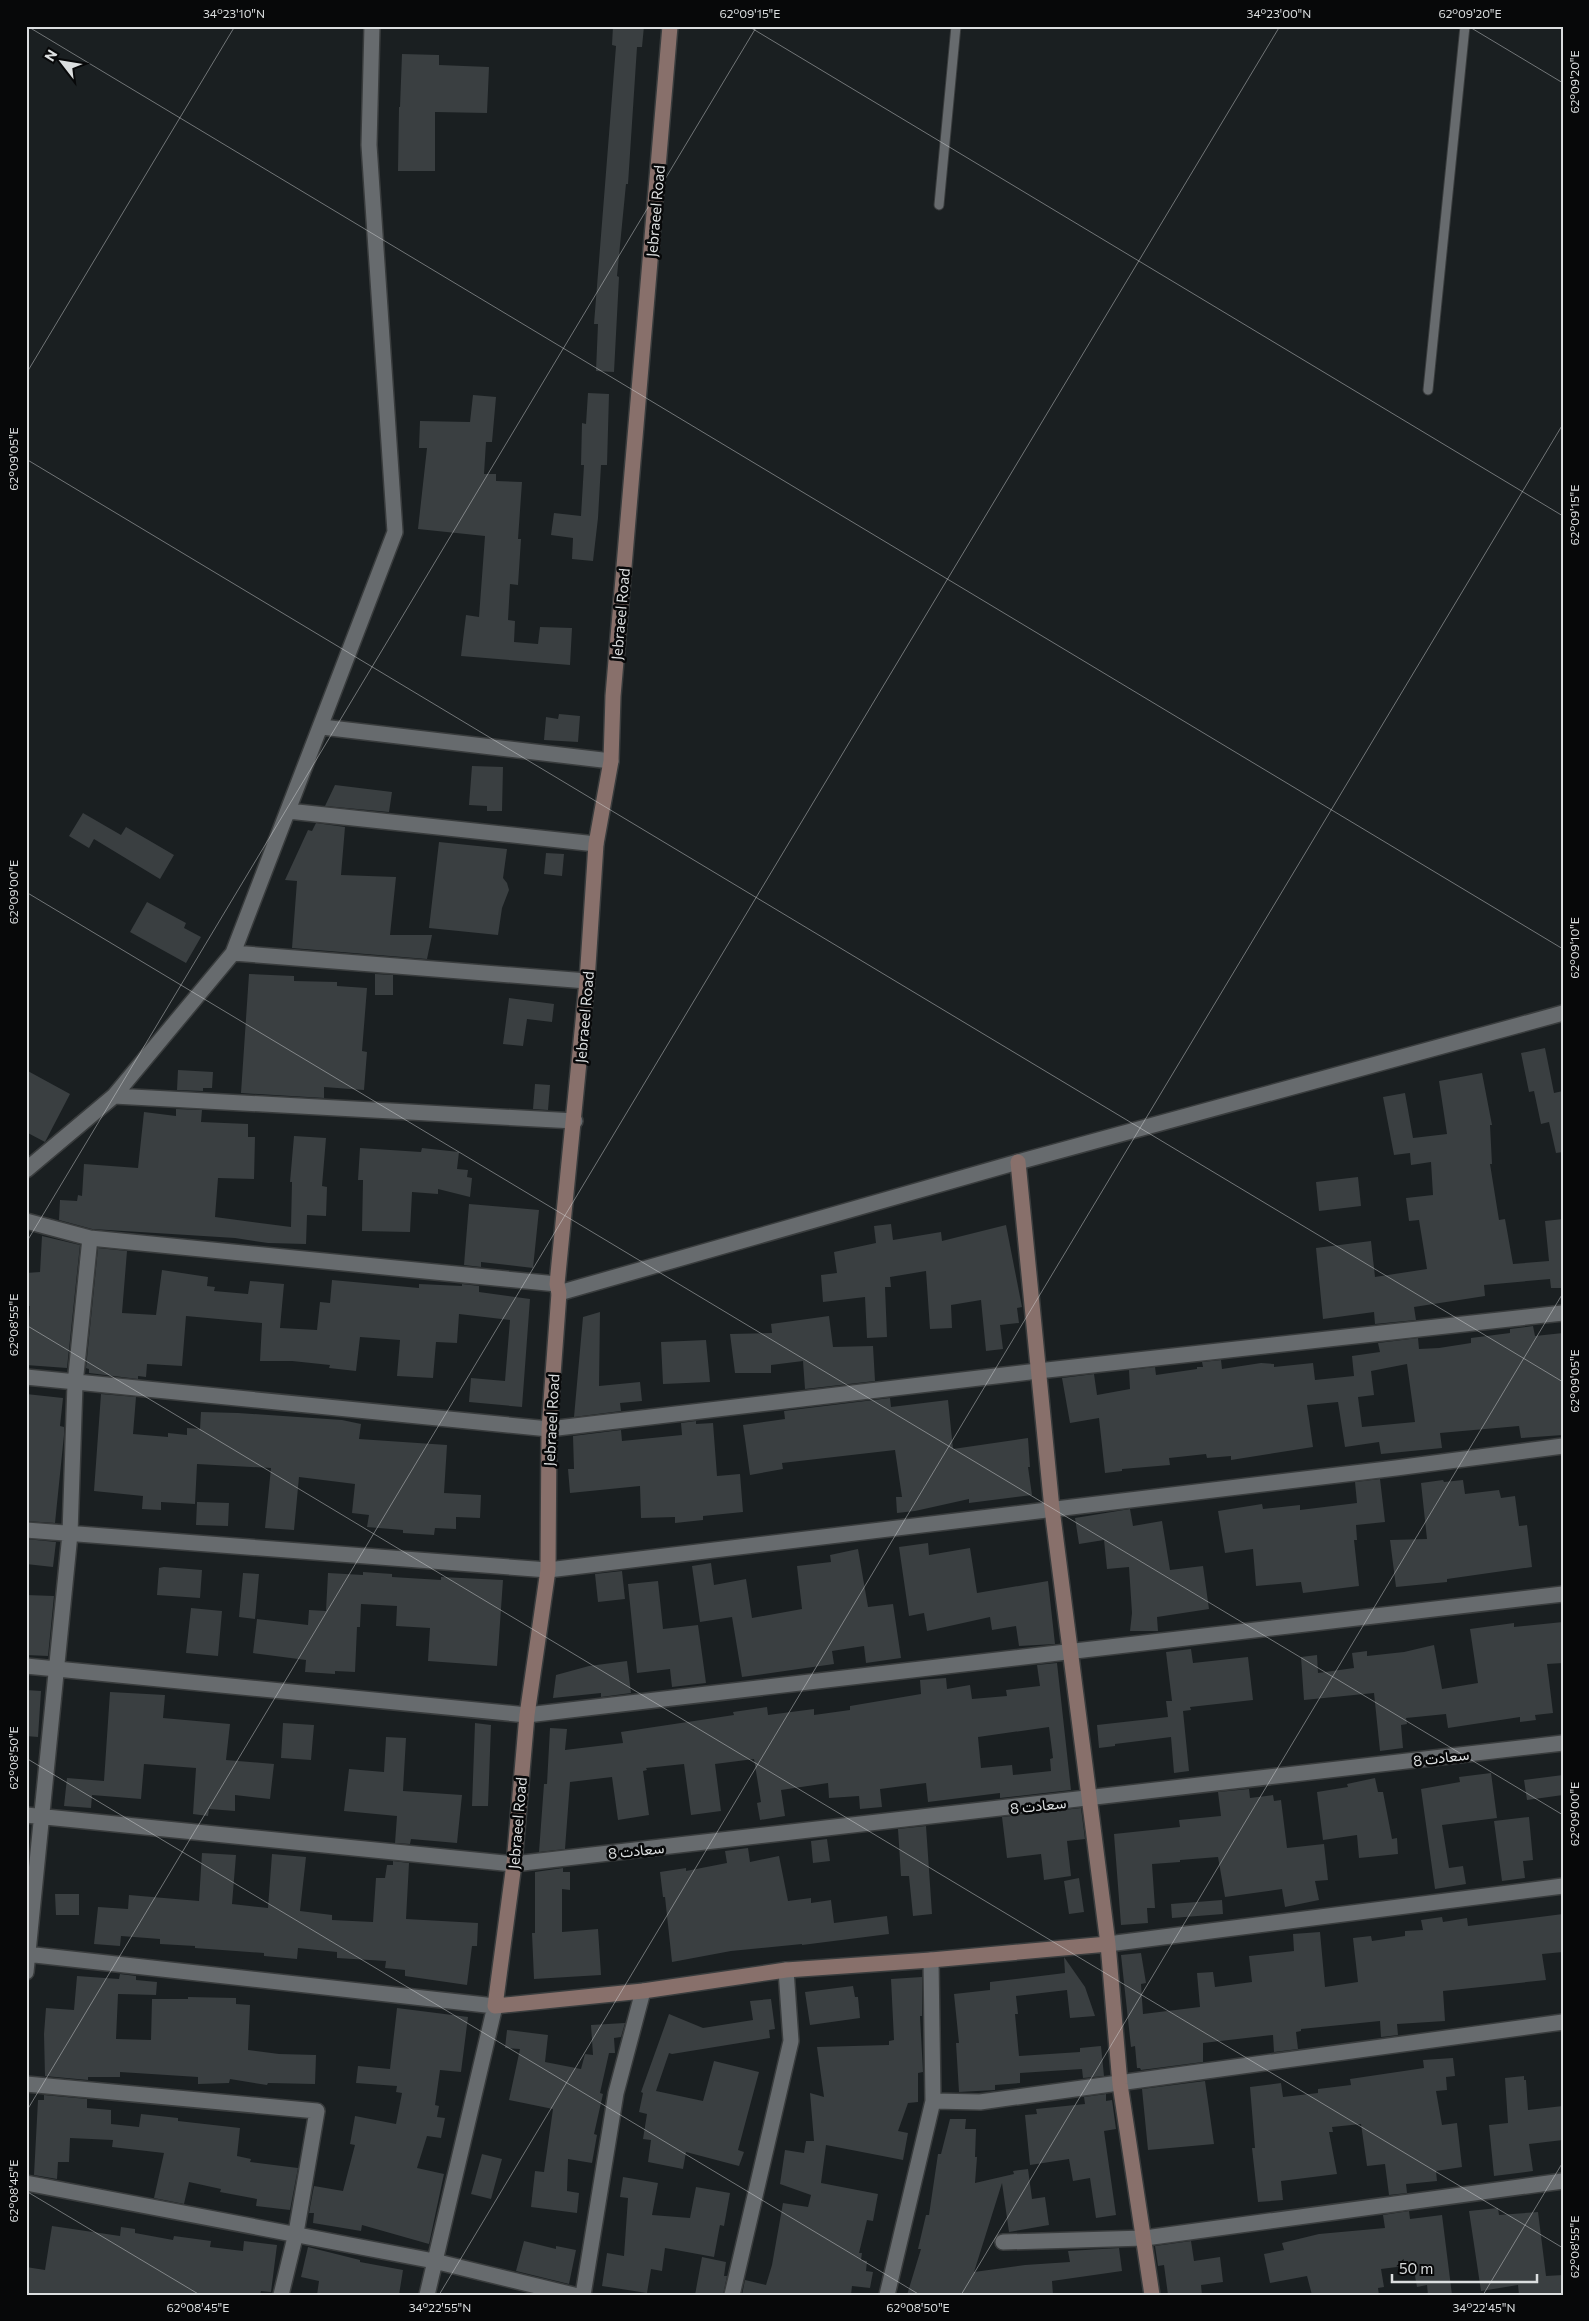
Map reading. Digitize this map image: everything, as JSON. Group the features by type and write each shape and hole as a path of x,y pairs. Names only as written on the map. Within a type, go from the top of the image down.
{"main road":[{"name":"Jebraeel Road","path":"495,2006 514,1864 527,1715 548,1570 549,1428 558,1288 587,981 596,844 611,761 613,696 670,26"},
{"path":"1018,1162 1052,1509 1108,1944 1120,2084 1145,2238 1152,2295"},
{"path":"495,2006 643,1991 786,1970 931,1960 1108,1944"}],"street":[{"path":"26,1170 114,1096 233,953 322,727 395,532 369,145 372,26"},
{"path":"322,727 611,761"},
{"path":"288,811 596,844"},
{"path":"233,953 587,981"},
{"path":"26,1221 90,1238 558,1288 1563,1013"},
{"path":"114,1096 574,1121"},
{"path":"26,1972 70,1534 75,1384 90,1238"},
{"path":"26,1377 75,1384 549,1428 1038,1371 1563,1313"},
{"path":"26,1530 548,1570 1396,1468 1563,1446"},
{"path":"26,1666 527,1715 1563,1594"},
{"name":"سعادت 8","path":"26,1815 514,1864 1563,1743"},
{"path":"1108,1944 1563,1886"},
{"path":"27,1954 495,2006 426,2295"},
{"path":"887,2295 933,2101 931,1960"},
{"path":"732,2295 791,2041 786,1970"},
{"path":"584,2295 616,2093 643,1991"},
{"path":"933,2101 980,2102 1563,2022"},
{"path":"26,2084 317,2111 296,2233 282,2295"},
{"path":"1003,2242 1145,2238 1563,2181"},
{"path":"26,2183 434,2260 574,2295"}],"lane":[{"path":"939,205 956,26"},
{"path":"1428,390 1465,26"}],"building":[{"path":"613,26 644,26 642,47 637,47 628,184 626,184 617,276 619,277 614,372 596,371 598,324 594,324 616,46 612,45"},
{"path":"402,54 439,55 439,65 489,67 487,113 435,112 435,171 398,171"},
{"path":"588,393 609,394 607,465 601,465 593,561 572,559 573,538 551,535 554,513 581,516 584,465 581,465 582,423 586,424"},
{"path":"473,395 496,397 492,442 486,442 484,474 496,474 496,481 522,482 518,539 521,539 518,585 510,584 508,620 515,621 514,642 538,644 540,627 572,628 570,665 461,656 466,615 479,617 485,536 418,529 427,448 419,448 420,421 470,422"},
{"path":"559,714 580,716 578,742 544,740 546,717 558,719"},
{"path":"472,766 503,767 502,811 487,811 487,806 469,805"},
{"path":"335,785 392,792 389,812 325,806"},
{"path":"83,813 121,835 126,827 174,855 160,879 94,839 89,848 69,836"},
{"path":"316,823 345,827 341,875 396,877 390,935 432,935 427,959 292,948 297,881 285,880 308,830 312,831"},
{"path":"439,842 507,849 503,878 509,890 502,908 498,935 429,928"},
{"path":"546,853 564,854 562,876 544,874"},
{"path":"147,902 186,923 184,928 201,937 186,963 130,932"},
{"path":"249,974 294,976 294,981 337,982 337,986 367,988 362,1051 367,1052 364,1090 324,1087 324,1098 241,1093"},
{"path":"375,974 393,975 393,995 375,995"},
{"path":"509,998 554,1004 552,1022 527,1019 523,1046 503,1044"},
{"path":"1545,1048 1554,1093 1563,1091 1563,1152 1556,1153 1549,1122 1541,1124 1534,1091 1529,1092 1521,1053"},
{"path":"26,1070 70,1094 45,1142 26,1132"},
{"path":"178,1070 213,1072 212,1088 203,1088 203,1091 177,1090"},
{"path":"1482,1073 1492,1125 1490,1125 1492,1164 1490,1164 1499,1220 1505,1219 1513,1264 1549,1261 1545,1221 1563,1219 1563,1288 1551,1288 1550,1279 1484,1285 1485,1296 1414,1307 1416,1320 1375,1324 1374,1312 1323,1319 1316,1248 1371,1241 1375,1277 1427,1269 1419,1220 1409,1221 1406,1198 1433,1195 1431,1162 1411,1165 1410,1153 1394,1155 1383,1097 1405,1093 1413,1138 1447,1134 1439,1081"},
{"path":"535,1084 550,1085 548,1110 533,1109"},
{"path":"176,1109 202,1110 201,1122 248,1124 248,1137 255,1137 254,1179 218,1178 215,1217 291,1227 292,1182 290,1182 294,1136 326,1138 322,1186 327,1187 326,1216 307,1215 306,1244 268,1243 235,1238 92,1229 59,1220 60,1200 77,1201 78,1195 82,1196 84,1164 138,1168 144,1112 176,1116"},
{"path":"360,1148 421,1152 422,1148 459,1152 457,1169 468,1170 467,1177 472,1178 470,1197 438,1189 438,1194 412,1192 410,1232 362,1231 363,1180 358,1180"},
{"path":"1358,1177 1361,1206 1319,1211 1316,1182"},
{"path":"469,1204 539,1210 533,1268 481,1262 481,1267 464,1265"},
{"path":"891,1224 893,1240 941,1232 942,1241 1006,1225 1022,1307 1017,1308 1019,1323 1000,1325 1003,1349 986,1351 981,1300 951,1305 952,1328 930,1329 926,1271 890,1277 891,1287 885,1287 887,1337 867,1338 865,1297 823,1302 821,1275 837,1273 834,1252 876,1243 874,1226"},
{"path":"42,1236 80,1245 67,1368 26,1365 30,1306 26,1306 26,1273 40,1272"},
{"path":"98,1248 127,1251 122,1313 156,1315 162,1270 208,1277 207,1286 215,1287 214,1291 248,1294 250,1281 284,1284 280,1328 317,1330 320,1302 330,1303 332,1280 419,1288 419,1284 462,1286 462,1284 479,1286 479,1292 530,1299 522,1407 469,1402 471,1378 505,1381 510,1320 459,1314 457,1343 436,1342 433,1378 397,1376 400,1340 360,1337 356,1371 329,1368 330,1365 292,1361 260,1361 262,1323 186,1316 182,1366 147,1364 146,1377 138,1376 138,1379 89,1373 89,1369 86,1368"},
{"path":"600,1312 599,1386 640,1382 642,1401 620,1403 621,1411 574,1417 583,1317"},
{"path":"829,1316 833,1347 873,1346 875,1381 805,1389 803,1361 771,1365 771,1373 735,1373 730,1334 772,1333 771,1324"},
{"path":"1533,1326 1535,1336 1563,1333 1563,1435 1521,1438 1519,1426 1440,1433 1442,1448 1381,1454 1379,1442 1345,1447 1338,1402 1307,1405 1313,1447 1231,1460 1231,1456 1207,1458 1206,1454 1169,1458 1170,1465 1122,1469 1122,1471 1105,1473 1099,1418 1070,1423 1062,1378 1094,1374 1097,1395 1130,1389 1129,1370 1155,1367 1156,1375 1197,1369 1197,1367 1203,1367 1202,1362 1221,1360 1222,1369 1261,1363 1274,1364 1274,1367 1313,1363 1315,1380 1354,1376 1352,1356 1380,1352 1378,1343 1418,1338 1419,1349 1439,1348 1471,1343 1471,1338 1510,1333 1510,1329","holes":["1407,1364 1415,1422 1362,1427 1358,1397 1374,1395 1371,1371"]},
{"path":"706,1340 710,1382 663,1384 661,1342"},
{"path":"26,1394 63,1398 60,1426 64,1427 64,1435 55,1523 26,1521"},
{"path":"101,1394 136,1397 133,1434 168,1437 168,1433 187,1435 187,1428 200,1429 201,1412 238,1413 342,1420 361,1424 359,1439 447,1445 444,1493 481,1495 480,1518 456,1517 456,1529 435,1528 434,1535 403,1533 403,1530 367,1527 369,1515 352,1513 355,1484 299,1477 294,1530 265,1528 271,1468 197,1464 195,1504 161,1502 161,1510 142,1509 143,1496 94,1491"},
{"path":"890,1398 891,1407 948,1400 953,1449 1028,1438 1030,1467 1028,1467 1032,1495 969,1503 969,1499 897,1513 896,1497 902,1497 895,1450 782,1463 783,1469 750,1475 743,1425 785,1419 784,1411"},
{"path":"696,1421 696,1424 713,1423 717,1476 740,1474 743,1512 703,1516 703,1520 675,1523 675,1517 641,1518 640,1486 570,1493 568,1469 574,1469 573,1436 621,1430 622,1441 682,1435 681,1423"},
{"path":"1380,1479 1385,1522 1356,1525 1357,1540 1354,1540 1359,1586 1303,1593 1301,1582 1256,1586 1253,1549 1225,1553 1218,1511 1262,1504 1263,1509 1300,1505 1300,1510 1357,1503 1355,1482"},
{"path":"1443,1480 1444,1482 1463,1480 1465,1494 1499,1490 1501,1498 1515,1496 1519,1526 1527,1525 1532,1567 1447,1579 1447,1582 1396,1587 1390,1540 1427,1539 1421,1483"},
{"path":"197,1502 229,1503 228,1526 196,1525"},
{"path":"1130,1509 1133,1526 1162,1521 1170,1570 1203,1566 1209,1609 1157,1617 1158,1631 1130,1631 1132,1613 1129,1567 1107,1569 1104,1540 1079,1544 1075,1518"},
{"path":"26,1539 56,1542 53,1567 26,1564"},
{"path":"928,1543 929,1555 970,1548 977,1593 1048,1581 1055,1644 1019,1646 1016,1626 992,1630 990,1617 927,1631 924,1613 909,1616 899,1547"},
{"path":"858,1549 868,1607 893,1604 901,1658 866,1663 864,1646 832,1651 834,1664 742,1677 732,1617 700,1622 692,1566 711,1563 714,1585 746,1579 752,1618 802,1609 797,1566 831,1562 830,1555"},
{"path":"159,1568 202,1570 200,1598 157,1595"},
{"path":"622,1571 625,1599 598,1602 595,1574"},
{"path":"363,1572 392,1574 392,1577 441,1580 441,1577 503,1580 497,1666 428,1661 430,1628 396,1626 397,1606 361,1604 360,1627 357,1627 355,1672 335,1671 335,1674 305,1672 306,1660 253,1653 257,1619 308,1625 309,1610 326,1611 328,1573 363,1575"},
{"path":"243,1573 259,1574 255,1619 239,1617"},
{"path":"658,1581 663,1629 698,1625 706,1683 672,1687 670,1669 637,1673 628,1584"},
{"path":"26,1595 54,1596 48,1656 26,1655"},
{"path":"191,1608 222,1611 218,1656 186,1653"},
{"path":"1563,1622 1563,1663 1547,1664 1553,1713 1535,1715 1536,1720 1520,1722 1520,1717 1448,1728 1446,1714 1406,1718 1407,1724 1401,1725 1403,1748 1380,1751 1374,1693 1304,1700 1301,1657 1317,1655 1318,1673 1354,1668 1352,1653 1367,1651 1367,1656 1404,1652 1434,1645 1442,1689 1478,1683 1470,1629 1514,1623 1514,1627"},
{"path":"1191,1649 1193,1663 1248,1657 1253,1700 1190,1707 1191,1710 1183,1711 1189,1771 1174,1773 1171,1737 1115,1744 1115,1746 1099,1748 1097,1725 1168,1717 1166,1701 1172,1701 1166,1652"},
{"path":"627,1661 631,1693 601,1697 601,1693 553,1698 556,1675 589,1666"},
{"path":"1057,1663 1071,1790 1000,1798 1000,1793 928,1802 926,1783 880,1789 882,1807 860,1809 859,1796 829,1798 828,1783 781,1790 785,1816 760,1820 757,1803 761,1802 754,1759 715,1764 721,1811 691,1815 684,1764 646,1768 647,1770 643,1771 649,1815 618,1820 612,1777 570,1782 565,1849 539,1852 544,1784 547,1784 550,1728 567,1729 565,1750 623,1743 621,1732 734,1715 733,1712 767,1707 768,1715 814,1709 814,1715 850,1710 850,1706 921,1694 920,1680 946,1678 947,1689 970,1685 972,1699 1007,1696 1006,1690 1040,1686 1037,1665","holes":["1049,1727 1053,1758 1050,1759 1051,1771 1013,1775 1012,1765 981,1768 978,1737"]},
{"path":"26,1690 41,1691 38,1737 26,1736"},
{"path":"110,1692 165,1695 163,1718 230,1724 226,1760 274,1764 270,1799 235,1795 235,1811 209,1809 208,1816 193,1814 196,1768 144,1764 141,1799 92,1795 91,1808 64,1806 67,1778 104,1781"},
{"path":"283,1723 314,1725 311,1760 281,1758"},
{"path":"475,1723 491,1725 488,1806 472,1806"},
{"path":"386,1737 406,1738 403,1791 462,1795 457,1843 411,1839 410,1844 395,1843 397,1816 344,1811 349,1769 384,1772"},
{"path":"1491,1773 1497,1818 1442,1825 1449,1868 1463,1866 1466,1884 1435,1889 1421,1789 1460,1782 1459,1777"},
{"path":"1563,1775 1563,1795 1527,1800 1524,1780"},
{"path":"1375,1778 1378,1792 1383,1792 1392,1839 1397,1838 1398,1854 1359,1858 1357,1835 1323,1840 1317,1792 1348,1787 1347,1784"},
{"path":"1249,1789 1250,1798 1273,1795 1274,1801 1281,1800 1287,1848 1324,1844 1328,1880 1315,1881 1319,1900 1285,1907 1282,1889 1225,1897 1218,1857 1180,1860 1180,1862 1152,1864 1155,1908 1147,1908 1148,1923 1121,1925 1114,1834 1180,1827 1179,1820 1221,1816 1218,1792"},
{"path":"1081,1808 1085,1839 1067,1841 1071,1876 1044,1880 1041,1854 1007,1858 1002,1817"},
{"path":"1529,1817 1533,1860 1523,1861 1525,1878 1502,1881 1494,1821"},
{"path":"926,1826 932,1914 913,1916 909,1876 901,1876 898,1829"},
{"path":"827,1839 830,1861 813,1863 811,1841"},
{"path":"748,1848 750,1862 779,1856 788,1901 811,1898 811,1903 831,1900 834,1923 887,1916 889,1934 802,1945 731,1951 672,1962 665,1897 663,1897 660,1872 686,1868 686,1871 727,1863 725,1851"},
{"path":"202,1853 236,1855 232,1904 268,1908 272,1854 306,1857 300,1911 332,1915 332,1920 373,1922 376,1878 385,1878 387,1865 393,1865 393,1861 409,1863 406,1919 478,1923 477,1946 472,1946 467,1985 405,1976 405,1970 385,1968 386,1961 337,1958 337,1952 298,1948 297,1959 264,1956 264,1953 160,1944 160,1939 121,1936 120,1946 94,1944 98,1907 128,1909 129,1895 199,1901"},
{"path":"563,1868 563,1872 570,1872 570,1890 562,1889 562,1932 598,1929 601,1975 534,1979 532,1933 535,1933 535,1872"},
{"path":"1079,1878 1084,1912 1069,1914 1064,1881"},
{"path":"55,1894 79,1894 79,1915 56,1915"},
{"path":"1222,1900 1223,1914 1172,1918 1171,1904"},
{"path":"1563,1914 1563,1952 1542,1954 1546,1980 1443,1991 1445,2021 1397,2024 1398,2035 1381,2037 1380,2021 1301,2029 1301,2031 1296,2032 1298,2049 1274,2052 1273,2035 1203,2043 1203,2062 1141,2070 1137,2068 1135,2046 1131,2047 1121,1955 1141,1953 1146,1983 1141,1984 1143,2014 1200,2007 1197,1973 1213,1972 1215,1987 1252,1982 1249,1956 1294,1951 1293,1934 1320,1932 1325,1987 1358,1982 1353,1938 1371,1936 1372,1941 1405,1936 1405,1931 1423,1930 1421,1920 1442,1917 1443,1922 1467,1918 1468,1926"},
{"path":"1064,1957 1085,1987 1095,2016 1070,2018 1067,1990 1016,1996 1018,2014 1015,2014 1019,2056 1080,2052 1080,2048 1101,2046 1104,2076 1083,2078 1082,2069 1020,2073 1020,2083 995,2085 995,2090 959,2092 956,2043 959,2043 954,1994 990,1990 990,1982 1065,1973"},
{"path":"120,1974 136,1976 136,1980 157,1982 156,1995 118,1994 116,2039 151,2040 152,1999 188,1999 188,1997 236,1998 236,2004 250,2005 248,2050 279,2054 316,2055 315,2084 268,2083 267,2085 230,2079 229,2083 198,2084 198,2077 120,2072 120,2077 88,2077 88,2080 45,2076 44,2034 46,2008 74,2010 77,1976 119,1979"},
{"path":"922,1977 922,2016 920,2016 923,2072 918,2073 918,2102 908,2103 898,2131 908,2133 903,2160 826,2145 821,2183 878,2194 873,2221 867,2220 859,2253 862,2253 861,2260 867,2261 866,2271 873,2272 870,2288 852,2286 851,2295 742,2295 745,2280 766,2285 772,2265 783,2203 808,2207 811,2195 780,2184 785,2150 804,2153 806,2141 814,2141 810,2093 824,2097 817,2047 889,2045 889,2041 894,2040 891,1979"},
{"path":"853,1986 855,1997 858,1997 860,2018 810,2025 805,1992"},
{"path":"771,1999 775,2029 769,2030 770,2038 669,2053 656,2091 703,2101 714,2061 759,2072 738,2150 744,2152 739,2166 686,2152 683,2169 648,2162 651,2140 643,2139 647,2114 639,2112 643,2093 641,2092 669,2014 703,2028 753,2020 750,2001"},
{"path":"397,2008 468,2017 461,2072 440,2070 435,2105 439,2106 437,2117 445,2118 441,2138 427,2136 417,2168 444,2174 429,2244 362,2225 361,2231 313,2223 314,2213 309,2213 314,2186 343,2191 355,2145 350,2144 355,2116 396,2124 402,2093 396,2092 397,2086 356,2083 358,2066 390,2069"},
{"path":"625,2023 621,2037 614,2038 615,2053 609,2053 600,2093 603,2094 594,2134 597,2135 592,2163 568,2159 567,2191 579,2193 577,2213 531,2207 535,2171 544,2172 553,2109 509,2100 520,2049 505,2048 507,2030 548,2035 545,2062 581,2069 585,2054 593,2055 591,2025"},
{"path":"1453,2058 1455,2076 1446,2077 1447,2090 1436,2091 1442,2125 1457,2123 1462,2167 1436,2171 1437,2181 1406,2184 1407,2193 1389,2195 1385,2164 1367,2166 1361,2124 1332,2127 1333,2132 1329,2132 1337,2174 1281,2181 1283,2200 1258,2202 1252,2148 1255,2148 1250,2087 1281,2083 1283,2097 1318,2093 1318,2089 1351,2085 1350,2079 1424,2068 1423,2060"},
{"path":"1524,2076 1524,2080 1526,2080 1528,2110 1563,2106 1563,2140 1529,2144 1533,2171 1494,2176 1489,2125 1508,2123 1505,2078"},
{"path":"1205,2081 1214,2144 1148,2150 1142,2089"},
{"path":"1106,2094 1106,2101 1112,2100 1116,2129 1104,2131 1116,2215 1096,2218 1090,2178 1073,2181 1069,2159 1030,2165 1025,2115 1037,2114 1036,2109 1085,2104 1084,2097"},
{"path":"44,2095 87,2099 87,2108 111,2110 111,2124 139,2127 141,2114 178,2118 178,2121 240,2128 237,2156 251,2159 250,2162 298,2168 290,2210 256,2206 257,2199 220,2192 221,2189 189,2182 184,2204 154,2198 164,2153 112,2147 113,2140 70,2138 69,2162 58,2162 57,2179 34,2175 38,2100 44,2100"},
{"path":"950,2119 966,2119 965,2129 976,2129 975,2157 977,2157 975,2183 1014,2174 1013,2171 1028,2169 1032,2199 1045,2197 1049,2225 1009,2232 1002,2183 974,2272 1025,2265 1070,2262 1068,2251 1119,2248 1122,2271 1052,2281 1053,2295 907,2295 921,2249 918,2249 926,2215 929,2215 938,2154 941,2154"},
{"path":"482,2154 502,2159 491,2199 471,2194"},
{"path":"623,2177 658,2183 652,2215 690,2218 696,2187 730,2193 724,2226 720,2225 714,2257 665,2248 662,2271 651,2269 647,2293 602,2286 607,2253 624,2256 628,2198 620,2197"},
{"path":"1498,2208 1499,2215 1538,2212 1546,2276 1563,2275 1563,2295 1519,2295 1518,2285 1481,2291 1469,2211"},
{"path":"1409,2211 1410,2219 1442,2215 1452,2295 1428,2295 1427,2285 1417,2287 1413,2265 1381,2269 1384,2287 1378,2288 1379,2295 1312,2295 1307,2276 1270,2283 1264,2254 1284,2250 1282,2243 1319,2234 1385,2228 1383,2215"},
{"path":"52,2226 120,2236 121,2227 135,2229 135,2233 173,2240 174,2236 211,2241 210,2247 243,2251 244,2241 277,2245 271,2292 261,2291 260,2295 26,2295 26,2267 45,2270"},
{"path":"524,2241 556,2249 556,2246 576,2250 569,2284 516,2271"},
{"path":"1191,2241 1194,2261 1220,2257 1223,2282 1201,2285 1202,2295 1168,2295 1164,2265 1158,2266 1155,2246"},
{"path":"308,2247 360,2260 360,2262 403,2270 399,2295 317,2295 319,2281 301,2277"},
{"path":"702,2257 726,2262 724,2276 727,2276 723,2295 695,2295"}]}
